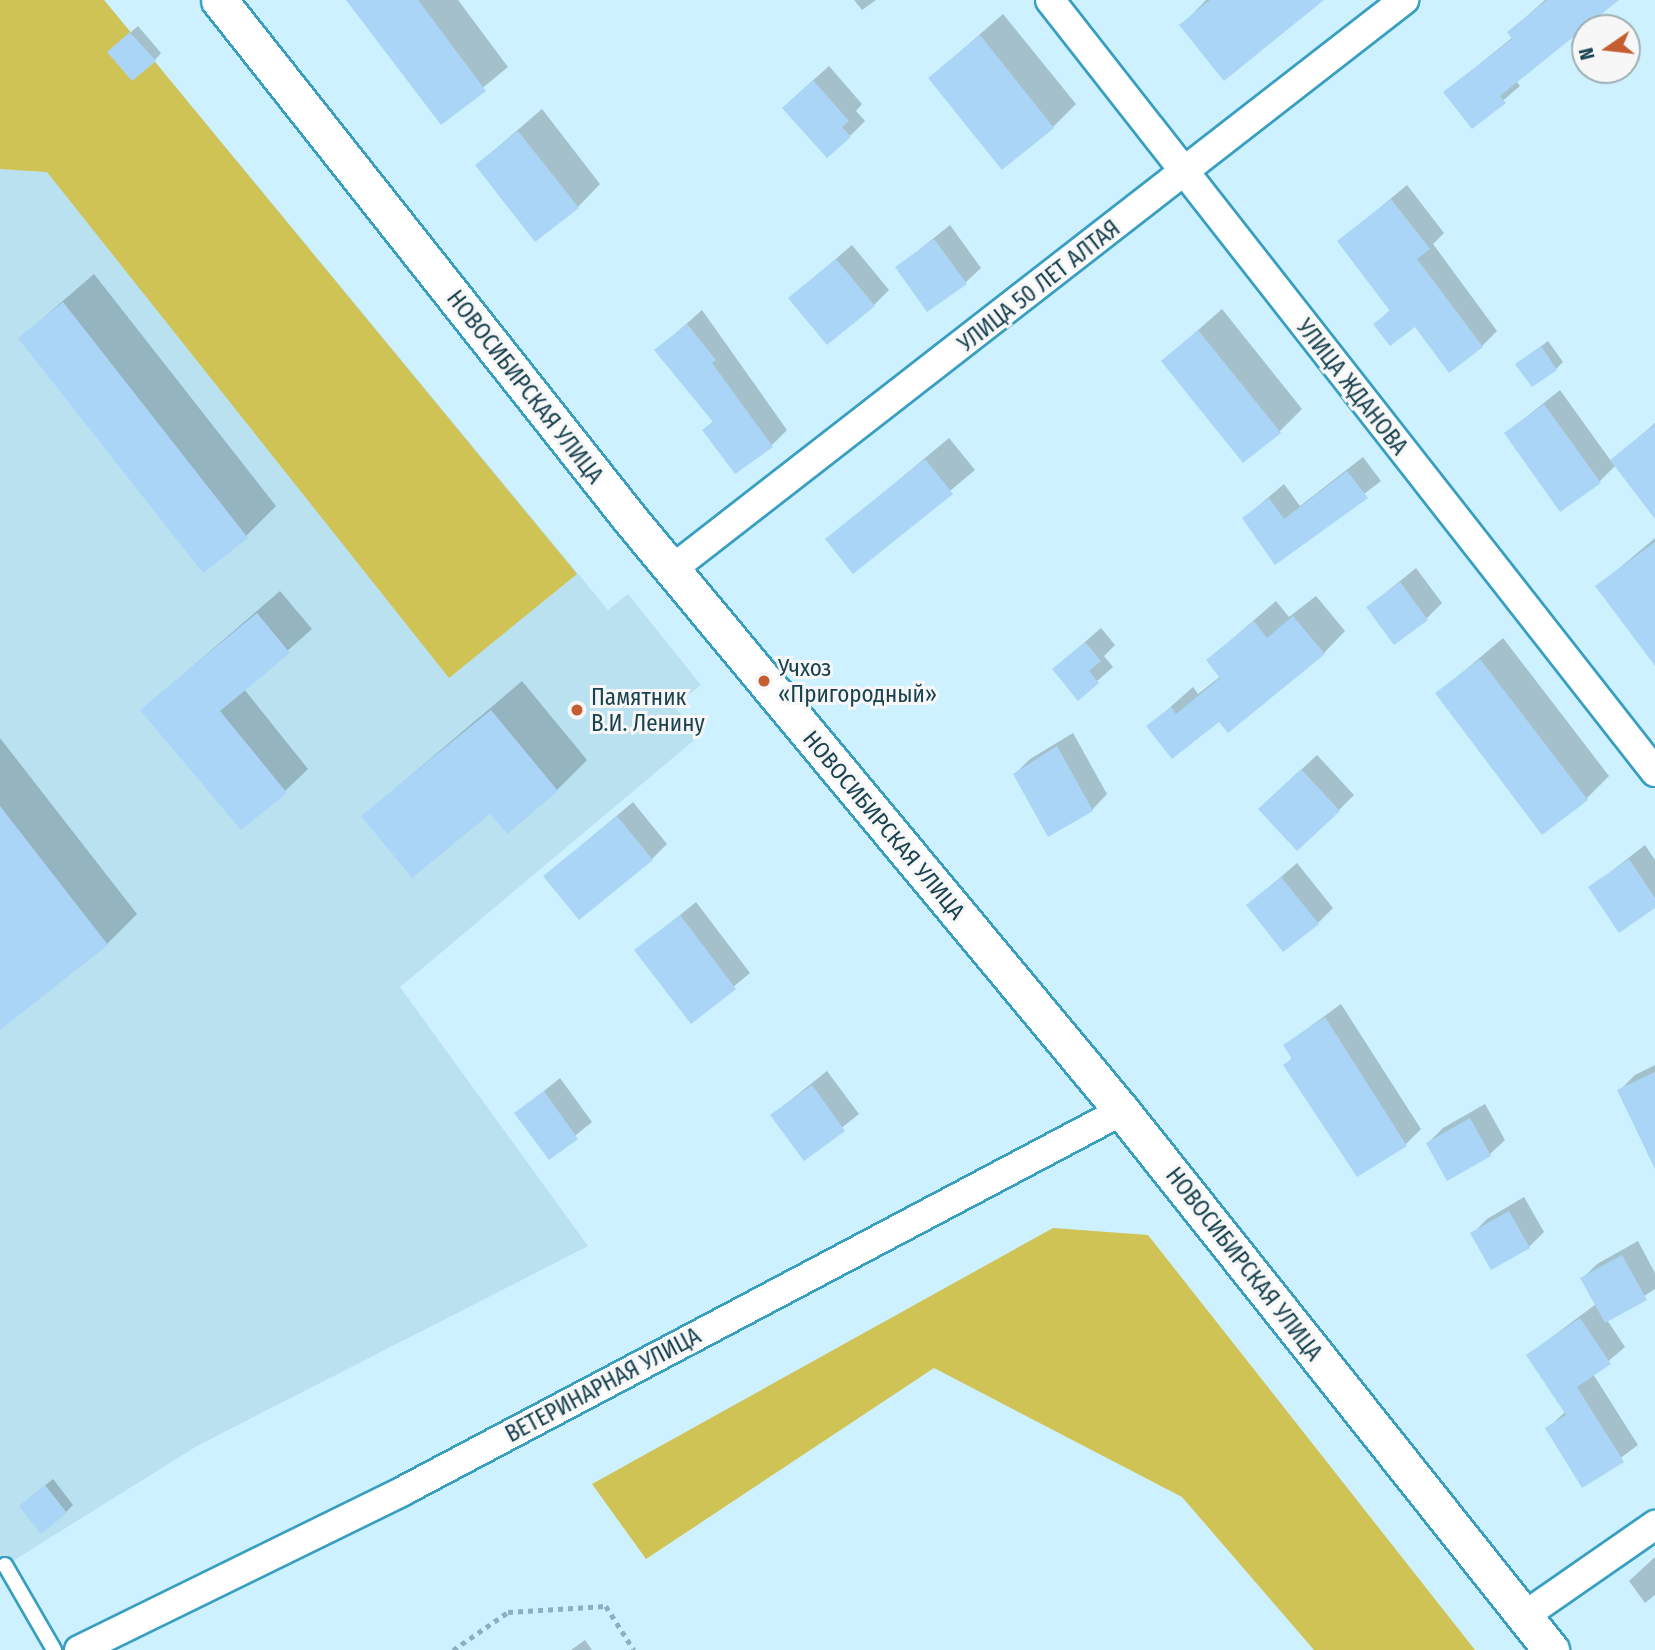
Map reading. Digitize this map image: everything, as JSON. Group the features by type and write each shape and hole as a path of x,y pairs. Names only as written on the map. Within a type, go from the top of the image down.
{"street":[{"name":"НОВОСИБИРСКАЯ УЛИЦА","path":"219,0 671,570 1122,1111 1551,1650"},
{"name":"УЛИЦА ЖДАНОВА","path":"1050,0 1655,772"},
{"name":"УЛИЦА 50 ЛЕТ АЛТАЯ","path":"671,570 1404,0"},
{"name":"ВЕТЕРИНАРНАЯ УЛИЦА","path":"79,1650 403,1491 1122,1111"},
{"path":"1524,1616 1655,1525"}],"lane":[{"path":"5,1565 54,1650"}],"path":[{"path":"453,1650 508,1612 606,1606 634,1650"}],"shaded area":[{"path":"0,0 104,0 608,610 628,594 701,685 674,706 699,736 400,987 588,1246 197,1446 0,1569"},
{"path":"0,0 104,0 577,574 449,678 47,172 0,169"},
{"path":"1053,1228 1148,1235 1475,1650 1314,1650 1182,1497 934,1368 646,1559 592,1484"}],"building":[{"path":"346,0 418,0 486,91 441,125"},
{"path":"1210,0 1324,0 1224,81 1179,25"},
{"path":"1547,0 1619,0 1602,14 1571,14 1571,39 1500,96 1506,103 1472,129 1443,92 1512,39 1507,32"},
{"path":"130,32 156,61 132,81 107,52"},
{"path":"980,35 1054,128 1002,170 928,78"},
{"path":"813,80 849,121 842,127 851,137 827,158 782,108"},
{"path":"518,131 579,208 535,242 475,165"},
{"path":"1391,199 1430,249 1417,259 1483,347 1449,373 1415,327 1390,346 1373,324 1390,311 1337,241"},
{"path":"934,239 967,284 927,312 895,267"},
{"path":"836,259 875,306 827,345 788,298"},
{"path":"63,302 248,538 203,573 18,338"},
{"path":"687,324 716,360 712,363 773,447 735,474 702,430 713,422 654,350"},
{"path":"1198,330 1281,433 1243,463 1161,361"},
{"path":"1541,346 1557,370 1532,387 1515,364"},
{"path":"1544,404 1601,483 1560,512 1504,433"},
{"path":"1655,424 1655,519 1610,460"},
{"path":"925,459 953,494 853,574 825,539"},
{"path":"1347,471 1368,498 1275,565 1242,518 1269,498 1284,519"},
{"path":"1655,542 1655,666 1595,586"},
{"path":"1400,582 1428,620 1394,645 1366,607"},
{"path":"257,613 290,653 220,711 287,793 241,830 140,710"},
{"path":"1293,616 1325,654 1228,733 1219,722 1172,759 1146,726 1171,707 1176,714 1220,678 1206,660 1254,621 1267,638"},
{"path":"1085,642 1101,661 1089,671 1099,683 1078,701 1052,669"},
{"path":"1480,659 1588,800 1542,835 1435,693"},
{"path":"491,710 558,791 507,834 490,814 412,878 361,816"},
{"path":"1057,746 1093,811 1048,837 1013,774"},
{"path":"1301,769 1340,811 1297,851 1258,809"},
{"path":"0,806 108,945 0,1030"},
{"path":"617,816 653,860 579,920 543,876"},
{"path":"1629,859 1655,898 1655,908 1619,933 1588,887"},
{"path":"1281,877 1319,924 1283,952 1246,905"},
{"path":"680,915 736,989 691,1024 634,950"},
{"path":"1325,1017 1407,1146 1357,1177 1283,1065 1292,1059 1283,1045"},
{"path":"1655,1072 1655,1169 1617,1090"},
{"path":"812,1085 845,1131 804,1161 770,1115"},
{"path":"544,1091 578,1139 549,1160 514,1113"},
{"path":"1470,1118 1491,1156 1447,1181 1426,1143"},
{"path":"1509,1211 1530,1248 1491,1270 1470,1233"},
{"path":"1622,1255 1647,1300 1605,1323 1580,1278"},
{"path":"1580,1318 1611,1364 1577,1387 1624,1462 1582,1488 1545,1428 1566,1415 1526,1355"},
{"path":"45,1485 67,1513 41,1534 19,1506"}],"place":[{"name":"Учхоз «Пригородный»","path":"764,681"},
{"name":"Памятник В.И. Ленину","path":"577,710"}]}
